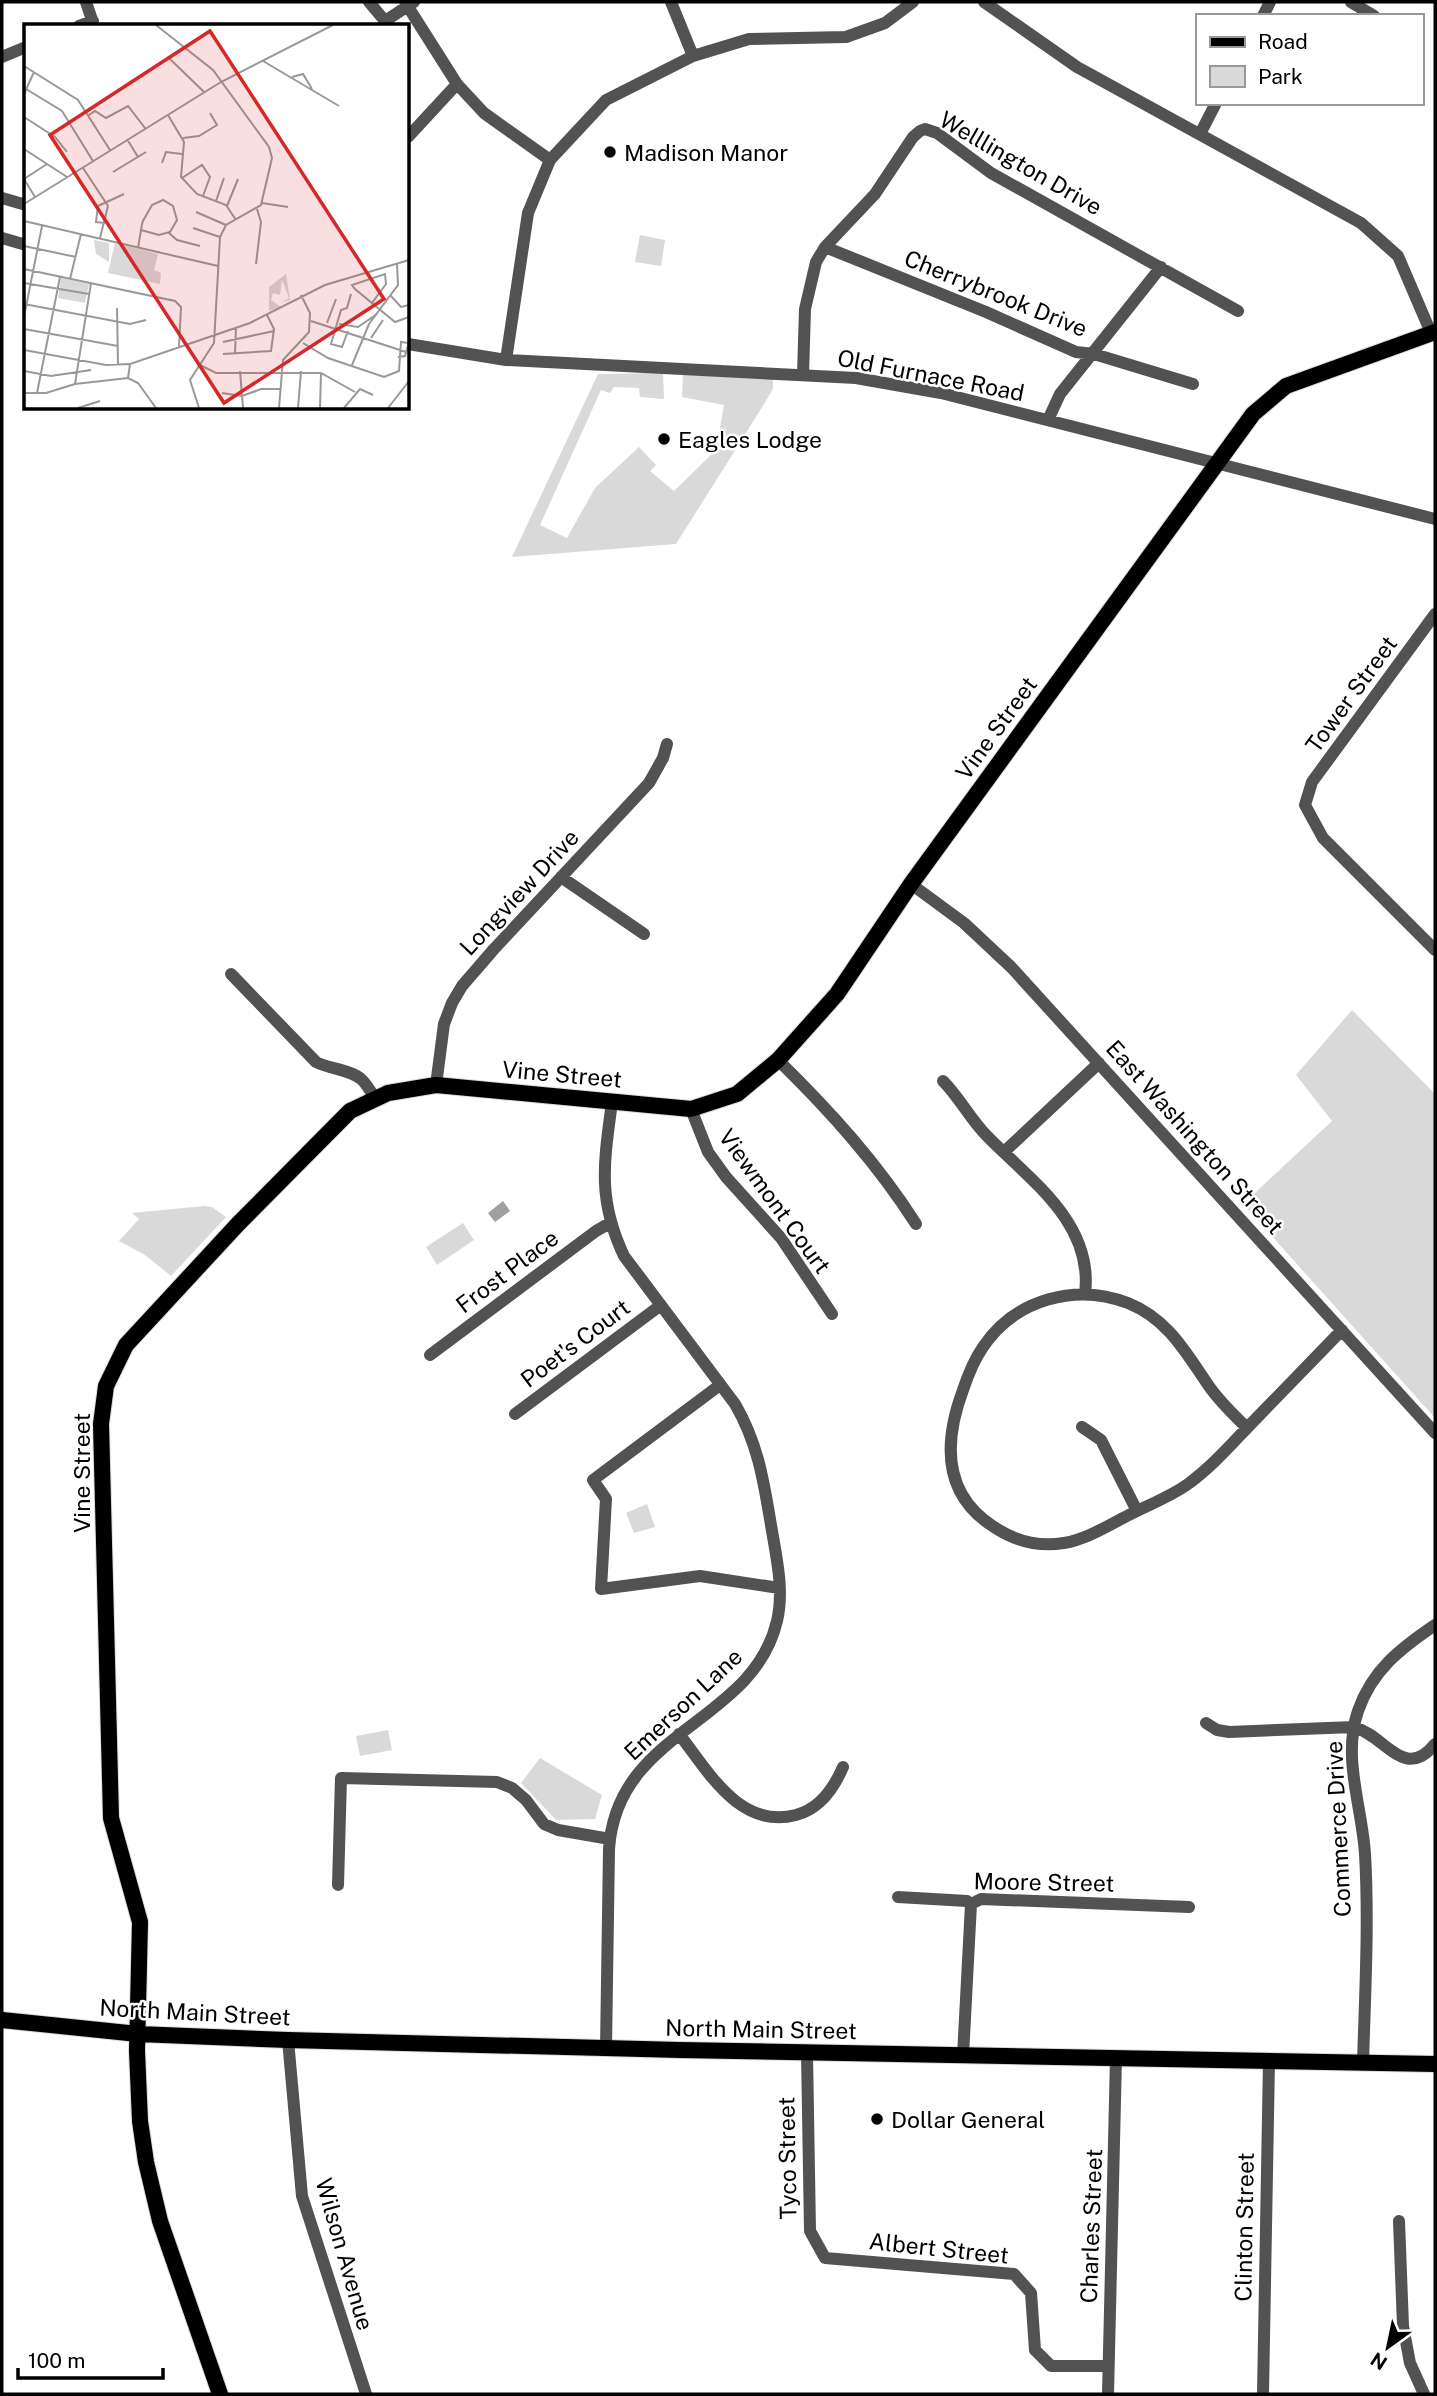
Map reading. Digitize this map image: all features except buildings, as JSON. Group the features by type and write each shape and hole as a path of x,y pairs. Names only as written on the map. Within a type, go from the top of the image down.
{"main road":[{"name":"Vine Street","path":"220,2394 162,2227 151,2186 140,2122 140,1922 111,1818 101,1424 106,1386 126,1345 350,1111 388,1093 436,1085 691,1109 737,1094 778,1060 837,994 911,884 1253,414 1286,386 1433,333"},
{"name":"North Main Street","path":"2,2020 138,2034 288,2040 807,2053 1435,2064"}],"street":[{"path":"86,2 94,24"},
{"path":"369,2 385,24 409,3 430,45 457,84 484,113 550,160"},
{"path":"671,2 693,56"},
{"path":"506,360 528,213 550,160 606,100 693,56 749,39 846,37 885,23 913,2"},
{"path":"984,2 1077,67 1361,223 1398,256 1433,333"},
{"path":"1351,2 1371,14"},
{"path":"2,57 24,48"},
{"path":"410,135 457,84"},
{"path":"1200,134 1215,105"},
{"name":"Welllington Drive","path":"803,375 805,309 816,262 825,247 875,194 913,137 925,130 937,133 991,173 1238,311"},
{"path":"2,198 24,204"},
{"path":"2,238 24,244"},
{"name":"Cherrybrook Drive","path":"825,247 986,312 1076,352 1094,354 1194,384"},
{"path":"1048,420 1060,394 1161,267"},
{"name":"Old Furnace Road","path":"410,344 506,360 856,377 941,393 1435,519"},
{"name":"Tower Street","path":"1435,614 1312,782 1305,801 1323,838 1435,950"},
{"name":"Longview Drive","path":"436,1085 442,1031 457,994 494,949 649,783 663,758 667,744"},
{"path":"561,877 644,934"},
{"name":"East Washington Street","path":"911,884 964,923 996,951 1435,1433"},
{"path":"231,974 316,1062 361,1079 376,1099"},
{"path":"778,1060 855,1140 916,1224"},
{"path":"1004,1152 1099,1063"},
{"path":"943,1082 984,1133 1046,1194 1067,1219 1084,1262 1085,1294"},
{"name":"Emerson Lane","path":"606,2048 610,1839 617,1808 629,1784 653,1756 734,1690 764,1655 778,1619 779,1588 776,1556 755,1445 747,1425 624,1256 610,1223 603,1186 612,1102"},
{"name":"Viewmont Court","path":"691,1109 708,1152 726,1177 777,1233 832,1314"},
{"name":"Frost Place","path":"430,1354 610,1223"},
{"path":"1247,1428 1214,1393 1179,1341 1148,1313 1128,1303 1085,1294 1059,1296 1030,1307 1004,1323 986,1342 972,1366 953,1421 950,1442 952,1466 962,1493 977,1514 1003,1532 1032,1543 1054,1544 1081,1538 1194,1480 1247,1428 1342,1330"},
{"name":"Poet's Court","path":"515,1414 661,1305"},
{"path":"720,1385 593,1480 606,1499 601,1589 700,1576 779,1588"},
{"path":"1082,1427 1101,1440 1137,1511"},
{"name":"Commerce Drive","path":"1363,2063 1365,1855 1353,1772 1354,1727 1363,1699 1376,1675 1399,1650 1435,1625"},
{"path":"1206,1723 1217,1730 1229,1732 1354,1727 1367,1732 1407,1760 1423,1756 1435,1744"},
{"path":"679,1734 732,1799 752,1813 769,1817 794,1816 815,1806 831,1790 844,1767"},
{"path":"338,1885 341,1778 497,1782 512,1788 526,1800 544,1824 558,1830 610,1839"},
{"name":"Moore Street","path":"898,1897 967,1901 971,1904 981,1899 1189,1907"},
{"path":"963,2056 971,1904"},
{"name":"Wilson Avenue","path":"288,2040 302,2196 366,2394"},
{"name":"Tyco Street","path":"807,2053 810,2231 825,2258"},
{"name":"Charles Street","path":"1108,2394 1116,2058"},
{"name":"Clinton Street","path":"1263,2394 1269,2061"},
{"path":"1399,2221 1403,2326 1410,2362 1424,2394"},
{"name":"Albert Street","path":"825,2258 1014,2274 1031,2293 1035,2350 1051,2366 1108,2367"}],"green space":[{"path":"640,235 665,240 661,266 635,262"},
{"path":"663,373 664,399 640,397 639,388 614,387 610,393 601,390 540,525 567,538 595,488 639,447 656,465 650,471 674,491 716,450 724,405 682,397 683,374 773,375 773,389 676,544 512,557 598,374"},
{"path":"1352,1010 1435,1094 1435,1418 1243,1204 1332,1121 1296,1075"},
{"path":"212,1207 226,1217 171,1276 145,1255 119,1241 139,1219 132,1213"},
{"path":"463,1223 474,1240 437,1265 426,1247"},
{"path":"647,1504 655,1527 634,1533 626,1513"},
{"path":"388,1730 392,1750 360,1756 356,1736"},
{"path":"540,1758 602,1795 595,1819 556,1820 521,1783"}],"shaded area":[{"path":"503,1201 510,1211 495,1222 488,1213"}],"place":[{"name":"Madison Manor","path":"610,152"},
{"name":"Eagles Lodge","path":"664,439"},
{"name":"Dollar General","path":"877,2119"}]}
